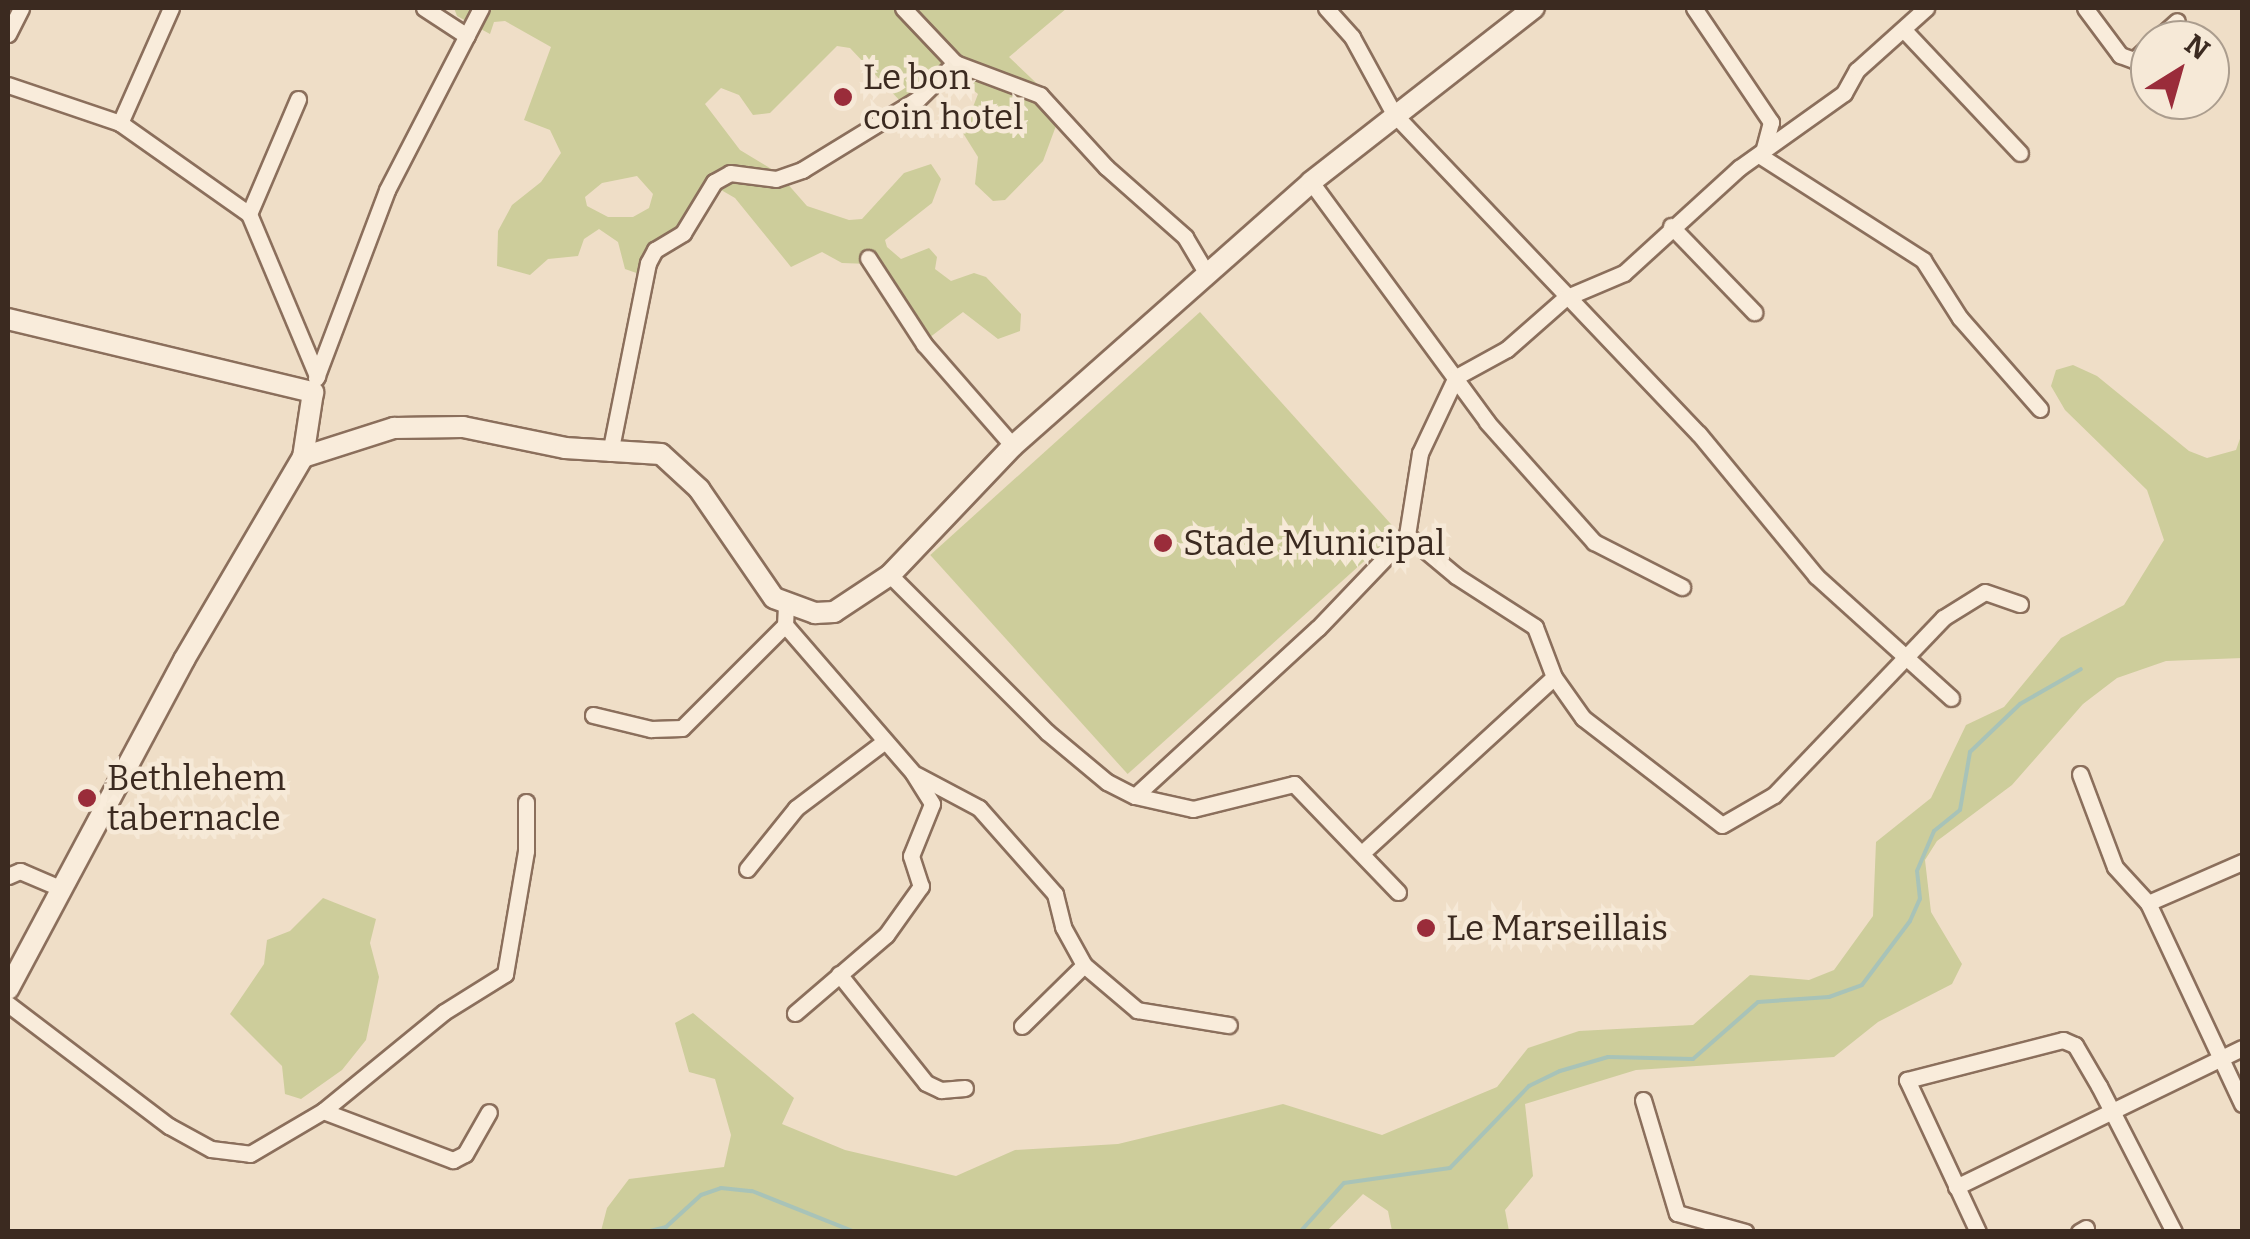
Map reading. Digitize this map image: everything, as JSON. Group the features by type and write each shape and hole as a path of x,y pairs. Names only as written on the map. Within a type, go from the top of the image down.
{"street":[{"path":"8,34 20,8"},
{"path":"120,123 171,8"},
{"path":"424,8 468,36"},
{"path":"8,989 60,888 304,457 315,384 387,190 480,8"},
{"path":"903,8 955,62 1040,95 1106,167 1186,237 1207,274"},
{"path":"1326,8 1352,37 1394,114 1564,298 1699,434 1816,576 1951,698"},
{"path":"593,715 650,729 682,728 785,616 834,612 890,575 1013,446 1311,182 1534,8"},
{"path":"1694,8 1771,122 1760,154"},
{"path":"1135,796 1318,628 1407,534 1420,454 1456,377 1506,349 1564,298 1614,281 1671,226 1844,93 1856,70 1926,8"},
{"path":"2085,8 2120,55 2130,59"},
{"path":"1904,30 2020,153"},
{"path":"610,453 648,263 655,250 682,233 714,182 730,172 776,179 802,170 918,99 955,62"},
{"path":"8,85 120,123 249,214 315,384"},
{"path":"249,214 298,99"},
{"path":"1760,154 1923,260 1960,318 2040,409"},
{"path":"1311,182 1456,377 1594,542 1682,587"},
{"path":"1671,226 1754,312"},
{"path":"868,258 924,344 1013,446"},
{"path":"8,319 315,384"},
{"path":"304,457 394,428 463,427 610,453 672,458 785,616 913,773 932,804 911,856 921,886 886,935 794,1013"},
{"path":"1407,534 1466,583 1535,626 1554,677 1583,718 1714,821 1731,824 1774,795 1903,656 1977,594 2020,604"},
{"path":"890,575 1047,732 1107,782 1135,796 1193,810 1294,784 1398,892"},
{"path":"1362,853 1554,677"},
{"path":"747,869 796,808 885,741"},
{"path":"913,773 968,800 991,820 1053,890 1084,965 1137,1010 1229,1025"},
{"path":"2080,774 2115,867 2148,903 2242,1104"},
{"path":"8,1004 168,1126 211,1149 250,1154 324,1110 444,1012 505,974 526,851 526,802"},
{"path":"2148,903 2242,862"},
{"path":"12,869 60,888"},
{"path":"1022,1026 1084,965"},
{"path":"839,974 926,1083 942,1090 965,1088"},
{"path":"1978,1232 1905,1087 1912,1075 2070,1041 2111,1110 2174,1232"},
{"path":"1956,1187 2111,1110 2222,1062 2242,1048"},
{"path":"1643,1100 1677,1213 1745,1232"},
{"path":"324,1110 452,1160 465,1154 489,1112"}],"green space":[{"path":"454,8 1067,8 1009,57 1052,98 1060,115 1043,161 1005,200 993,201 975,184 978,157 963,133 978,94 955,75 931,81 903,104 850,48 837,46 770,113 753,115 739,95 721,88 705,104 740,150 778,173 807,206 849,220 862,219 904,173 931,164 941,179 932,203 885,240 887,247 901,259 929,248 937,257 935,269 951,281 974,273 986,277 1021,314 1020,331 998,339 963,312 925,341 869,264 842,263 822,252 791,267 735,198 709,183 645,276 625,269 618,242 599,229 584,239 578,256 548,259 530,275 497,266 498,231 512,205 541,182 561,153 550,130 524,120 551,47 505,21 494,22 490,34 457,16","holes":["637,176 653,194 649,208 633,217 608,217 587,206 585,197 602,183"]},
{"name":"Stade Municipal","path":"1200,312 1397,531 1128,774 930,555"},
{"path":"2073,365 2097,376 2189,451 2207,458 2236,450 2242,433 2242,658 2166,661 2117,678 2083,704 2012,785 1937,841 1925,860 1931,912 1962,964 1952,984 1878,1022 1834,1057 1636,1070 1525,1104 1533,1176 1505,1210 1509,1231 1392,1231 1388,1211 1363,1194 1326,1232 601,1231 607,1208 629,1179 724,1167 731,1135 715,1079 689,1072 675,1023 693,1013 794,1098 782,1124 845,1150 956,1176 1015,1150 1118,1144 1283,1104 1382,1135 1497,1087 1528,1048 1579,1031 1693,1025 1750,975 1809,980 1834,970 1873,916 1876,842 1931,798 1966,725 2004,707 2061,638 2124,605 2164,540 2147,490 2065,410 2051,386 2056,370"},
{"path":"323,898 376,919 370,943 379,977 366,1040 342,1070 301,1099 285,1094 282,1066 230,1014 264,964 267,940 290,931"}],"waterway":[{"path":"1300,1232 1344,1183 1450,1168 1529,1086 1560,1071 1608,1057 1693,1059 1758,1002 1829,997 1862,985 1910,921 1920,899 1917,871 1934,831 1960,810 1970,752 2020,704 2081,669"},
{"path":"646,1232 666,1227 701,1195 721,1188 752,1191 855,1232"}],"place":[{"name":"Le bon coin hotel","path":"843,97"},
{"name":"Stade Municipal","path":"1163,543"},
{"name":"Bethlehem tabernacle","path":"87,798"},
{"name":"Le Marseillais","path":"1426,928"}]}
